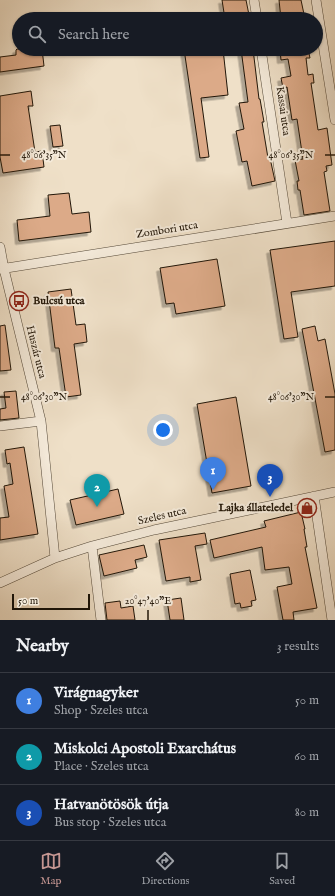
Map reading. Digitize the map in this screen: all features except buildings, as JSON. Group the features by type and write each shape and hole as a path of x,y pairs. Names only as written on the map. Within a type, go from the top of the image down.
{"street":[{"path":"254,0 256,12"},
{"path":"316,0 318,12"},
{"path":"323,44 335,120"},
{"name":"Kassai utca","path":"263,56 287,223"},
{"name":"Zombori utca","path":"2,269 335,216"},
{"name":"Huszár utca","path":"0,247 2,269 41,421 55,558"},
{"path":"0,426 41,421"},
{"name":"Szeles utca","path":"0,583 55,558 92,546 154,530 335,492"},
{"path":"314,496 332,595 332,620"},
{"path":"92,546 101,620"}],"place":[{"name":"Bulcsú utca","path":"19,301"},
{"name":"Virágnagyker","path":"213,490"},
{"name":"Hatvanötösök útja","path":"270,497"},
{"name":"Miskolci Apostoli Exarchátus","path":"97,507"},
{"name":"Lajka állateledel","path":"307,508"}]}
